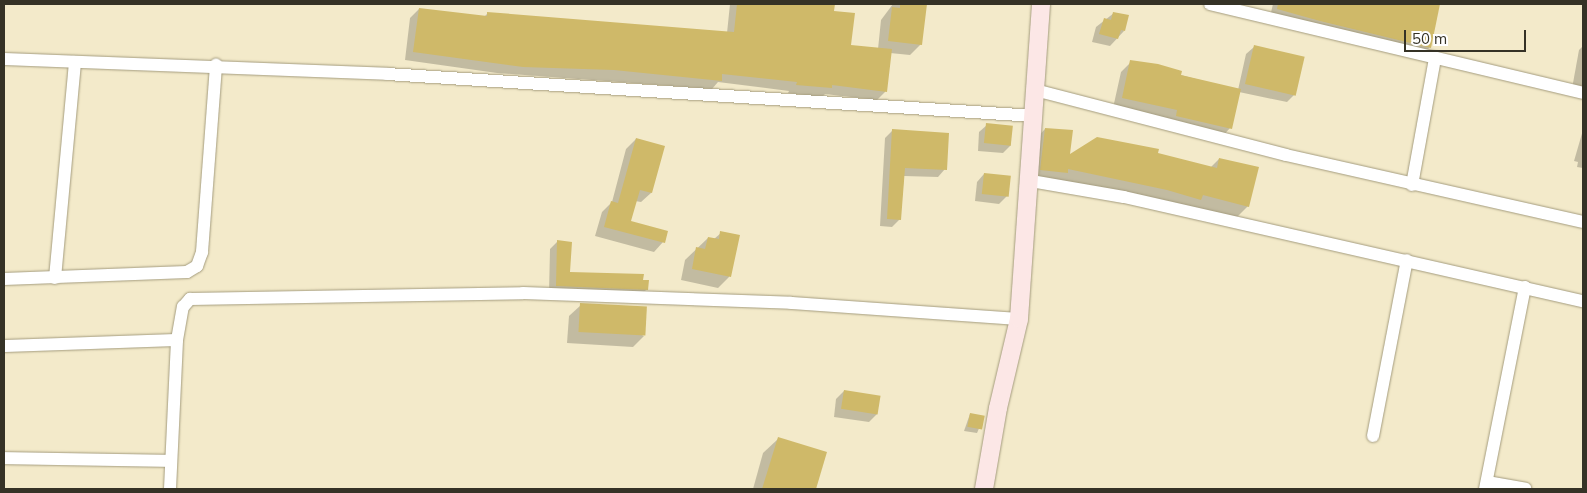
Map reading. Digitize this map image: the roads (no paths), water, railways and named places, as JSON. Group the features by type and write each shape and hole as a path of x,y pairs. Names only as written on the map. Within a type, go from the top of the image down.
{"main road":[{"path":"984,489 998,408 1019,319 1031,181 1041,4"}],"street":[{"path":"1210,4 1583,93"},
{"path":"1412,184 1435,58"},
{"path":"4,59 216,65 494,80 646,93 889,104 1035,116"},
{"path":"55,278 75,62"},
{"path":"4,279 187,272 197,266 202,252 216,65"},
{"path":"1035,90 1412,184 1583,222"},
{"path":"1031,181 1085,189 1583,301"},
{"path":"1373,436 1407,260"},
{"path":"1525,287 1486,486 1525,489"},
{"path":"170,489 177,340 183,307 190,299 203,296 524,292 791,302 1019,319"},
{"path":"4,346 177,340"},
{"path":"4,458 171,461"}]}
